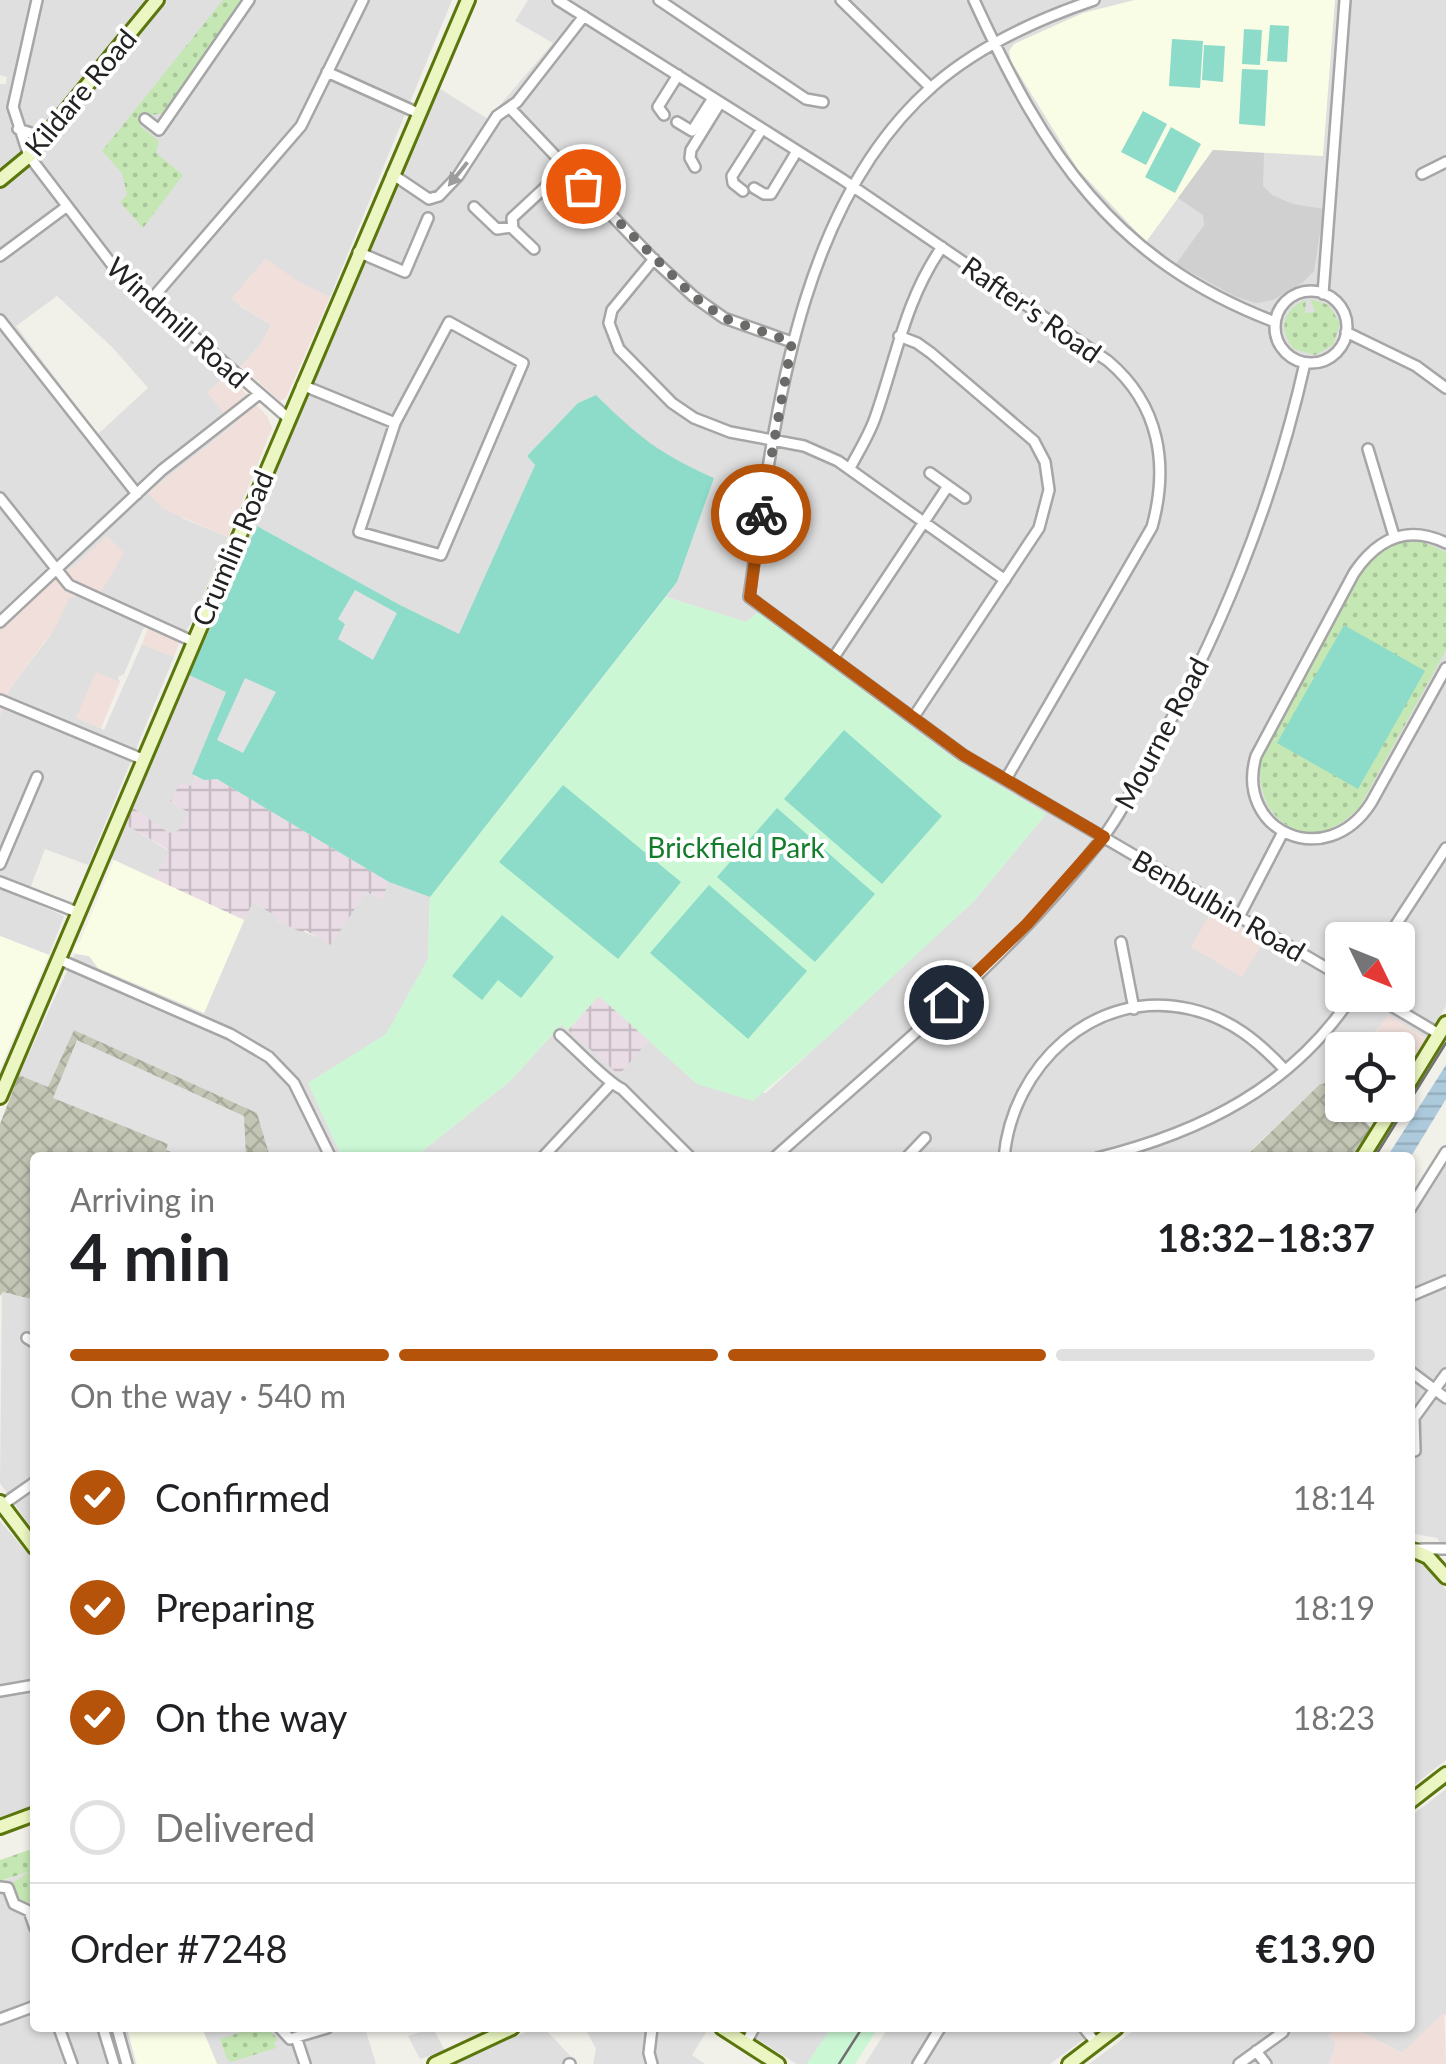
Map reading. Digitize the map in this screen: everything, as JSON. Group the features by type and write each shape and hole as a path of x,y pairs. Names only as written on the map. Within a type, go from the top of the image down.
{"main road":[{"name":"Kildare Road","path":"0,180 29,156 157,0"},
{"name":"Crumlin Road","path":"0,1097 468,0"},
{"path":"1415,1073 1443,1029"},
{"path":"1366,1152 1384,1122"},
{"path":"1,1504 30,1542"},
{"path":"1415,1551 1428,1557 1445,1574"},
{"path":"1415,1798 1446,1774"},
{"path":"0,1826 30,1816"},
{"path":"436,2064 463,2058 505,2032"},
{"path":"728,2032 778,2064"},
{"path":"1069,2064 1111,2032"}],"street":[{"name":"Windmill Road","path":"37,0 13,102 18,130 29,156 113,266 288,418"},
{"path":"145,119 159,130 249,0"},
{"path":"150,301 301,126 363,0"},
{"name":"Rafter's Road","path":"558,0 854,187 1118,370 1147,412 1160,462 1160,497 1144,542 1006,779"},
{"path":"659,0 806,99 823,102"},
{"path":"841,0 931,88"},
{"path":"974,0 1040,128 1104,214 1154,259 1200,290 1275,322"},
{"path":"772,440 792,342 818,262 854,187 895,126 931,88 994,44 1094,0"},
{"path":"1323,294 1346,0"},
{"path":"392,174 434,199 458,176 497,116 510,108 584,16"},
{"path":"327,72 418,113"},
{"path":"664,116 658,108 678,76"},
{"path":"676,122 692,131 716,100"},
{"path":"694,168 691,150 716,100"},
{"path":"510,108 693,296 724,318 792,342"},
{"path":"762,128 732,176 733,183 771,194 797,151"},
{"path":"18,130 44,137"},
{"path":"1422,174 1446,162"},
{"path":"534,249 512,226 512,218 566,168"},
{"path":"0,256 66,207"},
{"path":"474,207 497,229 512,226"},
{"path":"358,252 406,272 428,218"},
{"path":"850,468 875,417 918,286 942,247"},
{"path":"654,260 612,310 609,323 614,342 683,412 730,432 813,449 850,468 1005,580"},
{"path":"1300,293 1323,294 1342,310 1346,332 1331,357 1304,362 1290,356 1280,345 1275,322 1282,306 1300,293"},
{"path":"0,320 136,494"},
{"path":"450,322 523,363 442,555 359,532 395,423 450,322"},
{"path":"1346,332 1416,366 1446,388"},
{"path":"899,336 917,343 945,364 1027,433 1040,450 1048,490 1042,520 913,718"},
{"name":"Mourne Road","path":"781,1152 988,963 1104,837 1178,709 1210,638 1270,493 1304,362"},
{"path":"302,385 395,423"},
{"path":"0,622 162,470 258,395"},
{"name":"Benbulbin Road","path":"772,440 750,597 964,755 1325,967"},
{"path":"1368,449 1394,536"},
{"path":"930,473 965,498"},
{"path":"834,657 948,486"},
{"path":"0,498 68,585 192,641"},
{"path":"1445,541 1394,536 1370,552 1354,574 1256,756 1252,770 1256,797 1270,821 1283,832 1325,840 1344,832 1361,818 1446,668"},
{"path":"0,700 142,759"},
{"path":"0,864 38,777"},
{"path":"1238,917 1283,832"},
{"path":"1398,922 1446,848"},
{"path":"0,882 77,912"},
{"path":"1122,942 1134,1008"},
{"path":"58,959 230,1034 270,1057 294,1083 328,1152"},
{"path":"1005,1152 1017,1104 1042,1060 1080,1027 1134,1008 1167,1006 1214,1017 1256,1040 1285,1070"},
{"path":"1121,1152 1193,1128 1227,1110 1285,1070 1340,1012"},
{"path":"1408,1012 1443,1029"},
{"path":"560,1035 685,1152"},
{"path":"548,1152 610,1085"},
{"path":"912,1152 925,1138"},
{"path":"1415,1201 1446,1152"},
{"path":"1415,1294 1446,1282"},
{"path":"1415,1417 1446,1374"},
{"path":"1415,1375 1446,1398"},
{"path":"1,1504 30,1485"},
{"path":"1415,1549 1446,1549"},
{"path":"0,1691 30,1685"},
{"path":"0,1886 8,1888 14,1904 30,1915"},
{"path":"0,2019 30,2008"},
{"path":"60,2032 72,2064"},
{"path":"104,2032 114,2064"},
{"path":"119,2032 127,2064"},
{"path":"285,2032 293,2038 305,2064"},
{"path":"278,2044 313,2032"},
{"path":"652,2032 652,2064"},
{"path":"746,2043 752,2032"},
{"path":"918,2064 938,2032"},
{"path":"1087,2032 1096,2043"},
{"path":"1239,2064 1283,2032"},
{"path":"1256,2051 1266,2064"}],"shaded area":[{"path":"0,0 452,0 330,297 265,260 243,285 239,305 271,325 241,366 207,392 242,418 148,493 184,519 228,537 180,640 149,626 143,629 124,674 118,677 120,682 96,673 77,717 104,730 142,644 174,657 88,865 45,849 26,899 64,916 49,955 0,936 0,716 9,690 49,637 69,598 114,568 118,560 107,537 73,567 55,575 0,628 0,84 6,84 7,77 0,75","holes":["57,296 113,348 148,388 98,434 16,326"]},
{"path":"528,0 1446,0 1446,1006 1426,1038 1388,1016 1375,1032 1325,1032 1325,1083 1249,1152 421,1152 510,1081 562,1024 618,1074 649,1040 697,1084 766,1093 974,901 1046,814 955,759 759,612 746,622 666,597 677,582 714,478 666,457 640,438 596,395 578,403 527,456 535,465 459,635 257,526 190,675 226,691 193,774 196,777 171,802 190,813 179,830 169,834 132,807 122,805 360,252 439,88 488,119 553,43 515,21"},
{"path":"1135,0 1335,0 1323,156 1213,150 1146,242 1077,168 1011,61 1009,51 1014,44 1083,13"},
{"path":"1213,150 1264,153 1263,186 1272,195 1293,204 1324,209 1314,271 1273,300 1256,303 1236,297 1176,264 1204,225 1203,215 1178,198"},
{"path":"266,259 302,284 330,297 286,398 280,401 241,366 271,325 231,299"},
{"path":"229,376 267,416 272,428 228,537 163,509 148,493 241,419 223,412 207,392"},
{"path":"107,536 124,553 101,592 69,598 57,625 9,690 0,716 0,628 55,575 73,567"},
{"path":"355,590 397,613 373,660 338,639 345,624 338,619"},
{"path":"149,625 180,640 174,657 142,644"},
{"path":"96,672 120,682 101,728 76,718"},
{"path":"245,678 276,692 243,753 217,740"},
{"path":"196,777 217,779 389,882 382,899 366,892 331,945 276,920 253,902 244,920 154,880 169,850 126,825 132,807 169,833 179,830 189,813 170,801 181,782 191,786"},
{"path":"126,825 169,851 154,880 110,858"},
{"path":"114,860 244,920 204,1013 98,968 89,956 74,953 73,947 80,942"},
{"path":"389,882 430,897 428,959 386,1035 308,1083 340,1152 269,1152 257,1113 74,1030 48,1088 19,1075 75,954 89,956 204,1013 252,902 278,917 277,921 327,941 366,892 382,899"},
{"path":"1212,910 1264,942 1242,977 1191,947"},
{"path":"0,936 49,955 0,1068"},
{"path":"599,996 649,1040 619,1075 568,1030"},
{"path":"1388,1015 1426,1038 1415,1057 1415,1032 1376,1032"},
{"path":"74,1030 257,1113 269,1152 30,1152 30,1299 3,1292 0,1296 0,1124 19,1075 48,1087"},
{"path":"77,1040 244,1116 246,1152 171,1152 166,1150 168,1144 53,1098"},
{"path":"1325,1083 1325,1122 1365,1122 1373,1130 1359,1152 1250,1152 1320,1084"},
{"path":"1446,1163 1446,1552 1437,1538 1415,1534 1415,1213"},
{"path":"2,1292 30,1299 30,1526 0,1483"},
{"path":"0,1521 30,1556 30,1808 0,1819"},
{"path":"1415,1562 1428,1568 1446,1590 1446,1760 1415,1784"},
{"path":"1446,1789 1446,2014 1402,2053 1362,2032 1415,2032 1415,1813"},
{"path":"30,1871 30,2032 128,2032 136,2064 0,2064 0,1882"},
{"path":"1444,2012 1446,2064 1329,2064 1336,2044 1329,2036 1334,2032 1362,2032 1402,2053"},
{"path":"128,2032 204,2032 217,2064 137,2064"},
{"path":"204,2032 366,2032 376,2064 217,2064"},
{"path":"435,2032 445,2051 420,2059 408,2036"},
{"path":"526,2032 548,2032 578,2064 448,2064"},
{"path":"587,2032 706,2032 692,2055 705,2064 593,2064 596,2049"},
{"path":"745,2032 828,2032 807,2064 797,2064"},
{"path":"885,2032 1094,2032 1050,2064 865,2064"},
{"path":"1132,2032 1333,2032 1329,2035 1336,2044 1329,2064 1089,2064"}],"green space":[{"path":"223,0 241,0 168,113 149,115 140,126 159,141 156,153 183,175 143,228 120,202 127,195 122,173 102,151"},
{"path":"1270,25 1289,26 1287,62 1267,61"},
{"path":"1244,29 1262,30 1260,65 1242,64"},
{"path":"1172,39 1203,41 1200,88 1169,86"},
{"path":"1204,45 1225,46 1223,82 1202,80"},
{"path":"1242,69 1268,70 1265,126 1239,124"},
{"path":"1143,111 1167,124 1146,165 1121,152"},
{"path":"1171,127 1201,144 1175,193 1145,177"},
{"path":"1310,299 1329,305 1340,324 1333,345 1315,355 1294,349 1284,328 1287,315 1298,304 1306,300 1305,313 1315,312"},
{"path":"596,395 650,443 714,478 677,582 430,897 389,882 217,779 204,780 192,774 226,692 189,675 257,526 459,634 535,465 527,456 578,403"},
{"path":"1407,540 1446,552 1446,650 1360,806 1342,822 1323,831 1305,832 1288,826 1274,815 1265,798 1260,777 1262,753 1363,571 1382,551"},
{"name":"Brickfield Park","path":"666,597 746,622 758,612 955,759 1046,814 974,901 753,1101 697,1084 599,996 568,1030 561,1025 510,1081 421,1152 340,1152 308,1083 386,1034 428,959 430,897"},
{"path":"1344,625 1425,671 1358,789 1277,743"},
{"path":"844,730 942,816 882,884 784,799"},
{"path":"563,785 681,882 618,959 499,862"},
{"path":"777,808 875,894 815,962 717,877"},
{"path":"709,885 807,971 748,1039 650,953"},
{"path":"502,915 554,957 521,998 498,980 482,1000 452,976"},
{"path":"30,1850 30,1871 0,1881 0,1860"},
{"path":"30,1872 30,1902 21,1905 9,1885"},
{"path":"242,2032 271,2032 278,2040 274,2042 276,2048 231,2062 220,2039"},
{"path":"828,2032 875,2032 855,2064 807,2064"}],"water":[{"path":"1446,1065 1446,1099 1414,1152 1390,1152 1409,1122 1415,1122 1415,1113"}],"tram line":[{"path":"1378,1152 1446,1043"},
{"path":"839,2064 859,2032"}],"way so far":[{"path":"583,186 693,296 724,318 792,342 761,514"}],"route":[{"path":"761,514 750,597 964,755 1104,837 1027,924 946,1002"}]}
